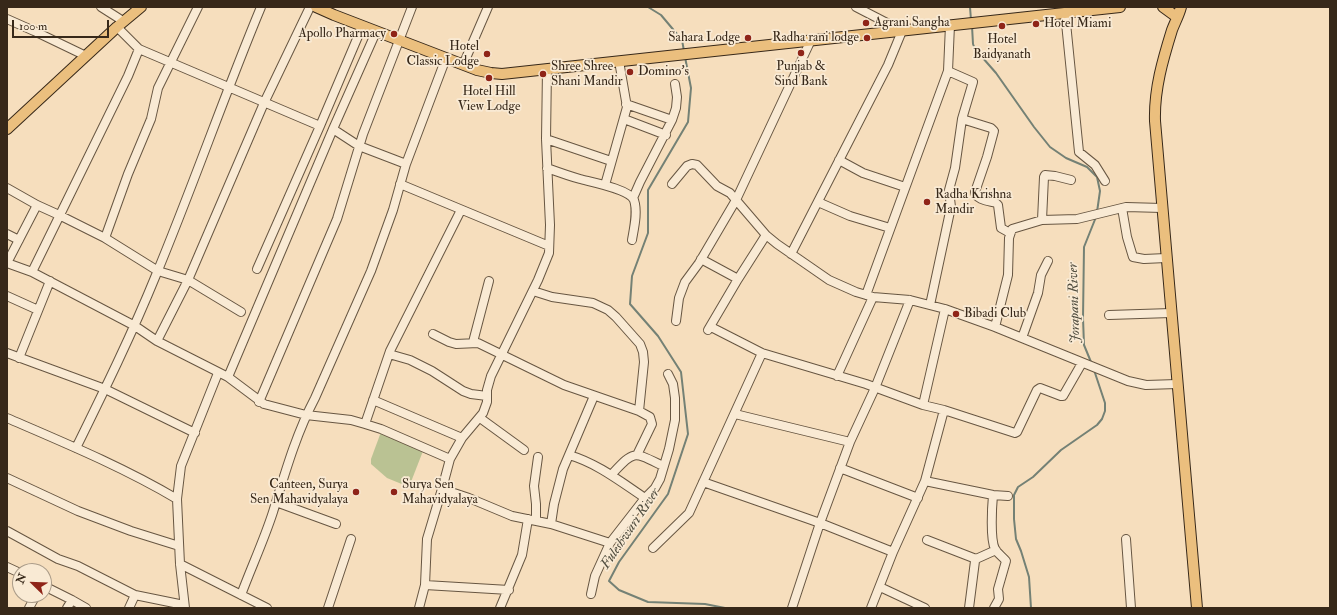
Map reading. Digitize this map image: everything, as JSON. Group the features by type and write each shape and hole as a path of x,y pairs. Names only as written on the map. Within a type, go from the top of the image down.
{"main road":[{"path":"7,129 120,24 141,7"},
{"path":"316,7 362,27 463,65 484,72 496,74 1120,7"},
{"path":"1163,7 1175,11 1172,23 1173,28"},
{"path":"1181,7 1173,28 1159,78 1154,109 1197,608"}],"street":[{"path":"100,7 120,24 139,49 320,126"},
{"path":"105,238 128,174 151,119 158,88 198,7"},
{"path":"76,448 135,326 158,271 228,87 261,7"},
{"path":"157,341 188,280 264,103 310,7"},
{"path":"260,402 337,219 359,146 412,7"},
{"path":"463,65 488,7"},
{"path":"791,254 888,65 897,31 887,23 856,7"},
{"path":"1065,13 1079,152 1095,165 1105,181"},
{"path":"7,20 86,56"},
{"path":"837,376 869,296 890,228 948,70 953,25"},
{"path":"257,270 362,27"},
{"path":"228,377 333,129 376,32"},
{"path":"676,321 679,298 684,282 701,259 736,200 812,40"},
{"path":"32,272 128,76 139,49"},
{"path":"241,595 276,502 284,474 306,415 315,398 371,271 393,210 406,164 446,58"},
{"path":"605,185 627,107 619,61"},
{"path":"419,608 425,585 427,539 450,459 462,438 480,418 486,407 487,390 491,376 533,291 549,253 550,225 546,139 547,69"},
{"path":"930,305 951,207 949,190 955,168 962,118 973,82 948,70"},
{"path":"632,240 636,215 633,198 640,182 666,135 672,120 678,97 675,84"},
{"path":"626,104 672,120"},
{"path":"962,118 991,128 994,131 988,157 975,195 978,198 996,203 998,205 1001,228 1010,233"},
{"path":"624,119 666,135"},
{"path":"333,129 359,146 406,164"},
{"path":"546,139 612,161"},
{"path":"839,160 863,173 905,187"},
{"path":"672,184 687,166 692,164 697,165 717,186 730,194 766,235 776,244 829,280 856,292 869,296 910,300 945,309 995,327 1128,381 1146,385 1177,384"},
{"path":"547,168 579,179 605,185 630,195 633,198"},
{"path":"1042,220 1045,175 1071,180"},
{"path":"400,184 549,246"},
{"path":"7,188 37,205 105,238 158,271 188,280 241,312"},
{"path":"818,202 850,216 890,228"},
{"path":"37,205 7,263 32,272 50,281 135,326 157,341 228,377 260,402 306,415 334,418 382,429 450,459"},
{"path":"1122,208 1127,237 1133,257 1166,258"},
{"path":"995,327 1008,275 1010,233 1012,229 1042,220 1077,219 1122,208 1162,208"},
{"path":"365,424 389,354 461,210"},
{"path":"7,234 19,240"},
{"path":"766,235 709,329 762,353 1015,433 1017,432 1037,390 1043,388 1063,396 1083,363"},
{"path":"701,259 738,279"},
{"path":"1022,338 1038,293 1042,275 1048,261"},
{"path":"19,358 50,281"},
{"path":"473,342 489,282"},
{"path":"533,291 552,297 593,303 608,310 640,344 644,362 639,411"},
{"path":"7,296 38,310"},
{"path":"792,608 840,468 850,442 875,388 910,300"},
{"path":"923,405 945,309"},
{"path":"1108,315 1171,313"},
{"path":"433,334 456,344 473,342 478,343 564,385 639,411 650,417 652,424 637,455"},
{"path":"7,353 105,389 195,433"},
{"path":"653,548 689,513 762,353"},
{"path":"389,354 410,360 432,371 463,391 471,394 487,396"},
{"path":"7,531 58,559 78,566 135,595 185,606 180,564 177,499 181,466 218,373"},
{"path":"591,594 595,576 610,543 645,498 655,488 660,479 675,420 675,398 673,384 668,374"},
{"path":"550,524 562,469 594,396"},
{"path":"373,400 462,438"},
{"path":"871,608 893,552 925,481 944,410"},
{"path":"734,414 850,442"},
{"path":"7,418 76,448 151,484 177,499"},
{"path":"480,418 524,450"},
{"path":"569,455 579,458 611,475 645,498"},
{"path":"611,475 627,458 632,455 637,455 663,466"},
{"path":"500,608 509,590 522,555 532,520 536,504 534,486 538,458"},
{"path":"840,468 918,498"},
{"path":"7,478 78,511 131,531 179,546"},
{"path":"925,481 993,495 1008,496"},
{"path":"703,482 820,523 893,552"},
{"path":"442,489 469,498 512,516 550,524 610,543"},
{"path":"993,495 993,537 996,550 1006,561 998,588 999,598 994,608"},
{"path":"276,502 336,524"},
{"path":"328,608 351,539"},
{"path":"1126,539 1132,608"},
{"path":"927,540 976,559 996,550"},
{"path":"969,608 976,559"},
{"path":"180,564 262,607"},
{"path":"425,585 509,590"},
{"path":"880,587 908,604 925,608"},
{"path":"52,590 86,608"},
{"path":"128,608 135,595"},
{"path":"67,608 72,600"}],"green space":[{"path":"381,432 423,451 409,487 387,478 371,464 371,459"}],"waterway":[{"name":"Fuleshwari River","path":"648,7 661,15 682,40 684,51"},
{"name":"Jorapani River","path":"970,7 971,20"},
{"name":"Jorapani River","path":"972,26 973,44 975,49 996,73 1050,147 1066,158 1087,167 1097,177 1100,191 1097,212"},
{"name":"Fuleshwari River","path":"685,57 691,88 688,122 648,190 648,233 632,276 630,304 658,336 681,372 688,434 668,494 619,562 609,581 619,590 648,602 705,604 725,608"},
{"name":"Jorapani River","path":"1091,362 1084,345 1084,247 1096,217"},
{"name":"Jorapani River","path":"1031,608 1029,577 1016,539 1014,495 1018,487 1033,477 1061,450 1097,425 1102,419 1105,411 1105,403 1094,370"}],"place":[{"name":"Agrani Sangha","path":"866,23"},
{"name":"Hotel Miami","path":"1036,24"},
{"name":"Hotel Baidyanath","path":"1002,26"},
{"name":"Apollo Pharmacy","path":"394,34"},
{"name":"Sahara Lodge","path":"748,38"},
{"name":"Radha rani lodge","path":"867,38"},
{"name":"Punjab & Sind Bank","path":"801,53"},
{"name":"Hotel Classic Lodge","path":"487,54"},
{"name":"Domino's","path":"630,72"},
{"name":"Shree Shree Shani Mandir","path":"543,74"},
{"name":"Hotel Hill View Lodge","path":"489,78"},
{"name":"Radha Krishna Mandir","path":"927,202"},
{"name":"Bibadi Club","path":"956,314"},
{"name":"Canteen, Surya Sen Mahavidyalaya","path":"356,492"},
{"name":"Surya Sen Mahavidyalaya","path":"394,492"}]}
